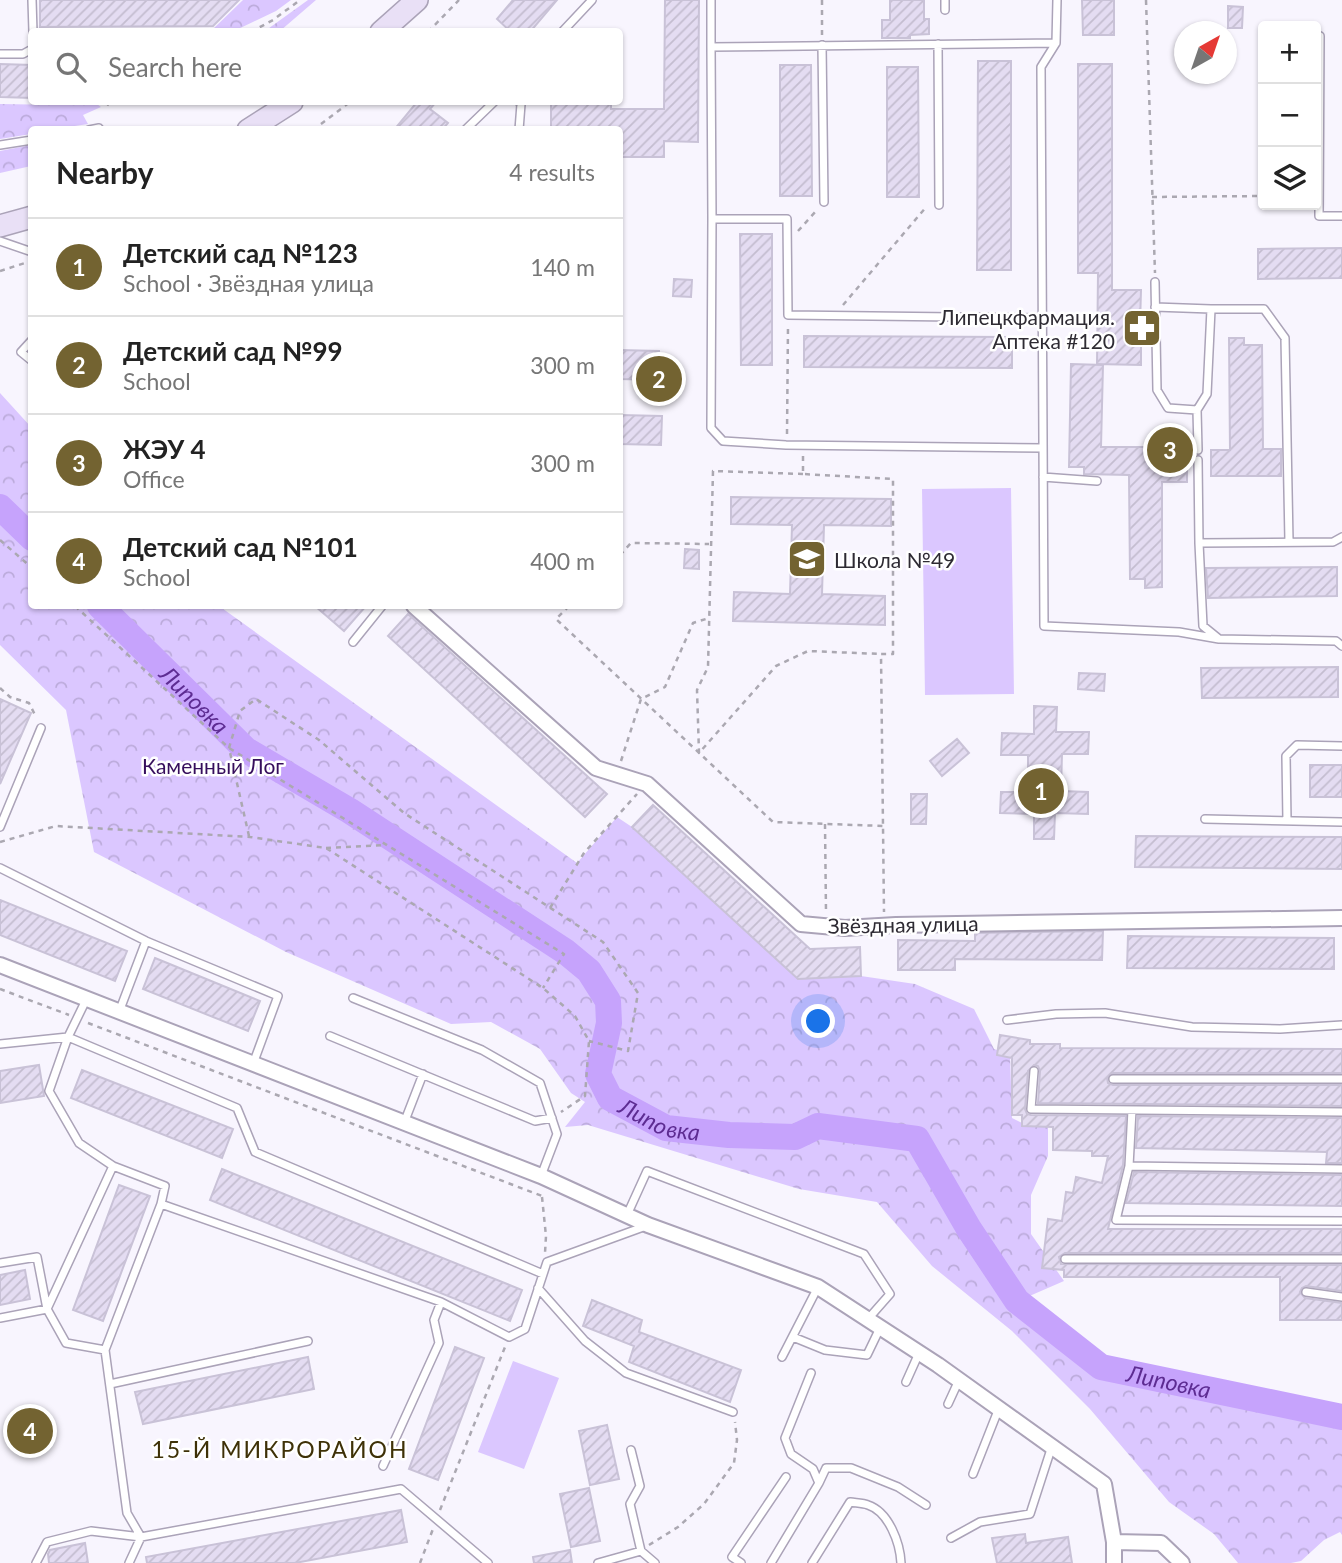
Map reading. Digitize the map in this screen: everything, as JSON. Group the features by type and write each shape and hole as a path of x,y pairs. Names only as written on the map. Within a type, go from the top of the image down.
{"main road":[{"path":"385,28 416,0"},
{"path":"254,126 287,105"},
{"path":"0,226 28,217"}],"street":[{"name":"Звёздная улица","path":"417,609 596,768 646,784 801,924 845,929 884,926 1342,918"},
{"path":"0,965 541,1176 649,1225 818,1287 959,1380 1104,1484 1114,1542 1114,1563"},
{"path":"1114,1542 1161,1543 1182,1563"}],"lane":[{"path":"32,0 33,28"},
{"path":"566,28 592,0"},
{"path":"711,0 711,428 723,441 786,445 1042,448"},
{"path":"945,0 945,10"},
{"path":"1057,0 1056,43 1041,67 1044,626 1179,632 1219,639 1336,640 1342,646"},
{"path":"711,47 1056,43"},
{"path":"937,44 939,205"},
{"path":"822,46 824,202"},
{"path":"0,54 23,54 28,51"},
{"path":"1320,84 1319,216 1342,216"},
{"path":"470,126 491,105"},
{"path":"519,105 519,126"},
{"path":"0,145 28,141"},
{"path":"712,219 787,219 788,315 1041,317"},
{"path":"0,241 28,250"},
{"path":"1155,282 1157,390 1168,408 1197,410"},
{"path":"1155,307 1264,309 1285,338 1289,541"},
{"path":"1198,450 1197,410 1207,394 1211,309"},
{"path":"28,344 21,352 28,358"},
{"path":"1198,460 1203,626 1219,639"},
{"path":"1043,477 1097,481"},
{"path":"1199,543 1333,542 1342,537"},
{"path":"353,642 377,609"},
{"path":"0,827 41,728"},
{"path":"1287,821 1286,756 1297,745 1342,746"},
{"path":"1205,819 1342,822"},
{"path":"0,868 146,941 278,996 253,1064"},
{"path":"119,1012 146,941"},
{"path":"353,998 482,1050 541,1083 557,1134 541,1176"},
{"path":"86,1000 68,1037 49,1091 79,1143 113,1166 165,1186 162,1204 105,1350 127,1513 141,1538"},
{"path":"1007,1020 1056,1014 1105,1013 1192,1027 1280,1029 1342,1025"},
{"path":"330,1036 535,1121 552,1118"},
{"path":"0,1044 68,1037 237,1108 256,1152 543,1274"},
{"path":"1034,1071 1031,1109 1342,1112"},
{"path":"404,1123 423,1074"},
{"path":"1113,1079 1342,1079"},
{"path":"1132,1110 1129,1166 1116,1220 1342,1221"},
{"path":"47,1309 113,1166"},
{"path":"1129,1166 1342,1169"},
{"path":"627,1216 647,1171 864,1254 890,1294 868,1319"},
{"path":"162,1204 441,1302 509,1337 525,1329 547,1262 649,1225"},
{"path":"0,1263 37,1257 47,1309 66,1343 105,1350"},
{"path":"1065,1259 1342,1259"},
{"path":"782,1357 818,1287"},
{"path":"538,1288 585,1341 625,1373 733,1412"},
{"path":"1306,1292 1342,1297"},
{"path":"383,1466 439,1343 434,1321 441,1302"},
{"path":"0,1318 47,1309"},
{"path":"793,1337 825,1350 867,1355 881,1328"},
{"path":"110,1384 308,1341"},
{"path":"906,1382 919,1353"},
{"path":"811,1373 785,1438 791,1454 813,1469 819,1483"},
{"path":"948,1404 959,1380"},
{"path":"973,1474 999,1408"},
{"path":"951,1538 980,1522 1030,1514 1052,1446"},
{"path":"631,1450 640,1486 630,1504 641,1551 655,1563"},
{"path":"771,1563 826,1468 851,1468 898,1487 926,1504"},
{"path":"741,1563 732,1557 786,1477"},
{"path":"36,1563 47,1542 90,1531 141,1538 401,1489 488,1563 485,1563"},
{"path":"812,1563 850,1502 870,1505 886,1519 900,1553 901,1563"},
{"path":"129,1563 141,1538"},
{"path":"598,1563 641,1551"}],"path":[{"path":"258,28 300,0"},
{"path":"432,28 459,0"},
{"path":"822,0 822,46"},
{"path":"1146,0 1155,282"},
{"path":"318,126 346,105"},
{"path":"834,316 939,193"},
{"path":"1152,197 1258,196"},
{"path":"787,243 824,202"},
{"path":"0,271 28,262"},
{"path":"788,315 786,445 803,456 803,474"},
{"path":"713,471 893,479 893,654 808,651 776,666 699,753 697,690 708,667 713,471"},
{"path":"0,540 28,564"},
{"path":"623,552 631,543 710,544"},
{"path":"78,609 229,748 564,954 543,988"},
{"path":"566,609 556,619 773,822 883,826"},
{"path":"617,775 641,699 665,687 693,623 709,618"},
{"path":"881,654 884,926"},
{"path":"0,688 10,696 29,703 41,728"},
{"path":"250,837 229,748 240,711 256,699 319,740 404,813 603,942 638,993 628,1051 589,1041"},
{"path":"550,908 584,853 646,784"},
{"path":"825,824 826,927"},
{"path":"0,842 57,826 250,837 326,848 385,845"},
{"path":"326,848 543,988 575,1016 589,1041 585,1096 552,1118"},
{"path":"0,989 542,1196"},
{"path":"541,1176 546,1236 543,1274"},
{"path":"420,1563 509,1337"},
{"path":"641,1551 678,1527 704,1504 734,1463 737,1440 733,1412"}],"green space":[{"path":"243,0 291,0 276,11 240,28 214,28"},
{"path":"308,0 316,0 283,28 269,28"},
{"path":"0,104 101,107 83,115 88,124 28,126 28,134 0,139"},
{"path":"28,146 28,167 0,173 0,151"},
{"name":"Каменный Лог","path":"0,393 28,424 28,609 223,609 577,863 617,817 632,827 798,979 861,976 915,984 974,1009 994,1049 1010,1054 1012,1118 1024,1124 1048,1124 1048,1156 1031,1195 1031,1234 1064,1281 1018,1301 1101,1367 1342,1417 1342,1535 1340,1532 1324,1540 1301,1561 1238,1563 1214,1534 1169,1502 1090,1409 1012,1331 932,1266 877,1202 799,1189 588,1125 565,1127 585,1102 571,1093 540,1049 491,1022 451,1024 286,952 94,852 66,710 0,645"},
{"path":"1011,488 1014,694 925,695 922,489"},
{"path":"513,1361 559,1378 524,1469 478,1452"}],"building":[{"path":"40,0 239,0 213,26 40,27"},
{"path":"513,0 557,0 533,28 507,28 497,19"},
{"path":"665,0 699,0 698,142 664,141 664,157 623,157 623,126 551,126 551,105 611,105 611,109 664,109"},
{"path":"890,0 924,0 924,19 929,19 929,34 910,35 910,38 882,38 882,20 890,20"},
{"path":"1082,0 1114,0 1114,35 1083,35"},
{"path":"1228,6 1243,7 1242,28 1237,28 1237,21 1228,21"},
{"path":"978,61 1011,61 1011,270 977,270"},
{"path":"0,64 28,65 28,98 0,97"},
{"path":"1078,64 1112,64 1112,290 1141,290 1140,325 1148,325 1148,339 1141,339 1141,365 1097,364 1098,273 1078,273"},
{"path":"780,65 811,65 812,196 780,196"},
{"path":"887,67 918,67 919,197 887,197"},
{"path":"415,105 433,105 430,109 448,123 445,126 397,126"},
{"path":"740,234 772,234 772,365 741,365"},
{"path":"1342,248 1342,278 1258,279 1258,249"},
{"path":"674,279 692,280 691,297 673,296"},
{"path":"804,336 1012,337 1012,368 804,367"},
{"path":"1229,338 1244,338 1244,345 1262,345 1263,449 1281,449 1281,476 1211,476 1211,450 1230,450"},
{"path":"623,350 659,351 659,380 623,379"},
{"path":"1071,364 1103,365 1101,447 1156,447 1156,434 1187,434 1187,482 1162,482 1162,587 1145,588 1145,579 1130,579 1129,475 1084,474 1084,467 1069,467"},
{"path":"623,415 662,416 661,445 623,444"},
{"name":"Школа №49","path":"731,497 891,499 891,526 824,525 822,594 885,596 885,625 733,621 734,592 790,594 792,525 731,524"},
{"path":"685,549 699,550 699,569 684,568"},
{"path":"1337,567 1337,596 1208,598 1206,568"},
{"path":"318,609 363,609 344,631"},
{"path":"408,614 607,794 585,817 388,636"},
{"path":"1338,667 1338,697 1202,698 1201,668"},
{"path":"1079,673 1105,674 1104,691 1078,689"},
{"path":"0,699 31,713 0,784"},
{"path":"1034,706 1057,707 1056,732 1089,732 1088,754 1062,754 1061,791 1088,792 1088,814 1055,813 1054,839 1034,839 1034,814 1000,813 1001,792 1028,792 1028,755 1001,755 1002,733 1034,734"},
{"path":"957,739 969,753 942,776 930,761"},
{"path":"1310,765 1342,765 1342,797 1310,797"},
{"path":"911,794 927,794 926,824 911,824"},
{"path":"653,805 810,949 860,947 861,976 798,979 632,827"},
{"path":"1136,836 1342,837 1342,869 1135,867"},
{"path":"0,900 127,951 115,981 0,935"},
{"path":"1103,931 1102,960 955,959 955,970 898,970 898,940 975,941 975,933"},
{"path":"1128,936 1334,938 1334,969 1127,968"},
{"path":"155,958 260,1001 248,1031 143,989"},
{"path":"1000,1035 1030,1040 1030,1044 1060,1044 1060,1048 1342,1049 1342,1073 1113,1073 1107,1078 1108,1083 1113,1085 1342,1085 1342,1106 1038,1103 1040,1071 1038,1066 1034,1065 1028,1071 1025,1109 1027,1114 1031,1115 1126,1116 1123,1165 1108,1229 1342,1229 1342,1253 1065,1253 1059,1257 1061,1264 1342,1265 1342,1291 1306,1286 1300,1292 1305,1298 1342,1303 1342,1320 1280,1320 1280,1277 1064,1277 1064,1270 1042,1268 1048,1219 1062,1221 1066,1192 1073,1193 1076,1177 1102,1183 1108,1156 1092,1156 1092,1151 1053,1150 1053,1127 1022,1126 1022,1115 1012,1115 1012,1058 997,1055"},
{"path":"39,1065 44,1096 0,1103 0,1071"},
{"path":"82,1070 233,1129 222,1158 71,1098"},
{"path":"1138,1116 1342,1118 1342,1163 1326,1163 1327,1152 1136,1148"},
{"path":"222,1169 522,1290 510,1321 210,1200"},
{"path":"1134,1172 1342,1175 1342,1206 1126,1203"},
{"path":"119,1185 150,1196 103,1321 73,1310"},
{"path":"25,1270 30,1299 0,1305 0,1275"},
{"path":"592,1300 642,1320 639,1332 741,1370 730,1402 629,1362 634,1346 583,1326"},
{"path":"455,1347 484,1358 438,1480 409,1469"},
{"path":"308,1357 314,1389 143,1424 135,1392"},
{"path":"607,1425 619,1479 590,1485 579,1431"},
{"path":"589,1488 600,1541 571,1547 560,1494"},
{"path":"401,1510 407,1542 295,1563 147,1563 146,1557"},
{"path":"1025,1534 1026,1543 1068,1537 1072,1563 997,1563 992,1538"},
{"path":"85,1543 88,1563 49,1563 50,1550"},
{"path":"570,1550 572,1563 534,1563 533,1557"}],"waterway":[{"name":"Липовка","path":"0,507 28,534"},
{"name":"Липовка","path":"103,609 246,750 350,811 566,952 589,971 608,1001 609,1023 598,1074 610,1098 666,1128 729,1135 795,1137 818,1126 917,1139 969,1229 1017,1301 1101,1367 1342,1417"}],"place":[{"name":"Липецкфармация. Аптека #120","path":"1142,328"},
{"name":"Детский сад №99","path":"659,379"},
{"name":"ЖЭУ 4","path":"1170,450"},
{"name":"Школа №49","path":"807,559"},
{"name":"Детский сад №123","path":"1041,791"},
{"name":"Детский сад №101","path":"30,1431"}],"district":[{"name":"15-Й МИКРОРАЙОН","path":"280,1449"}]}
